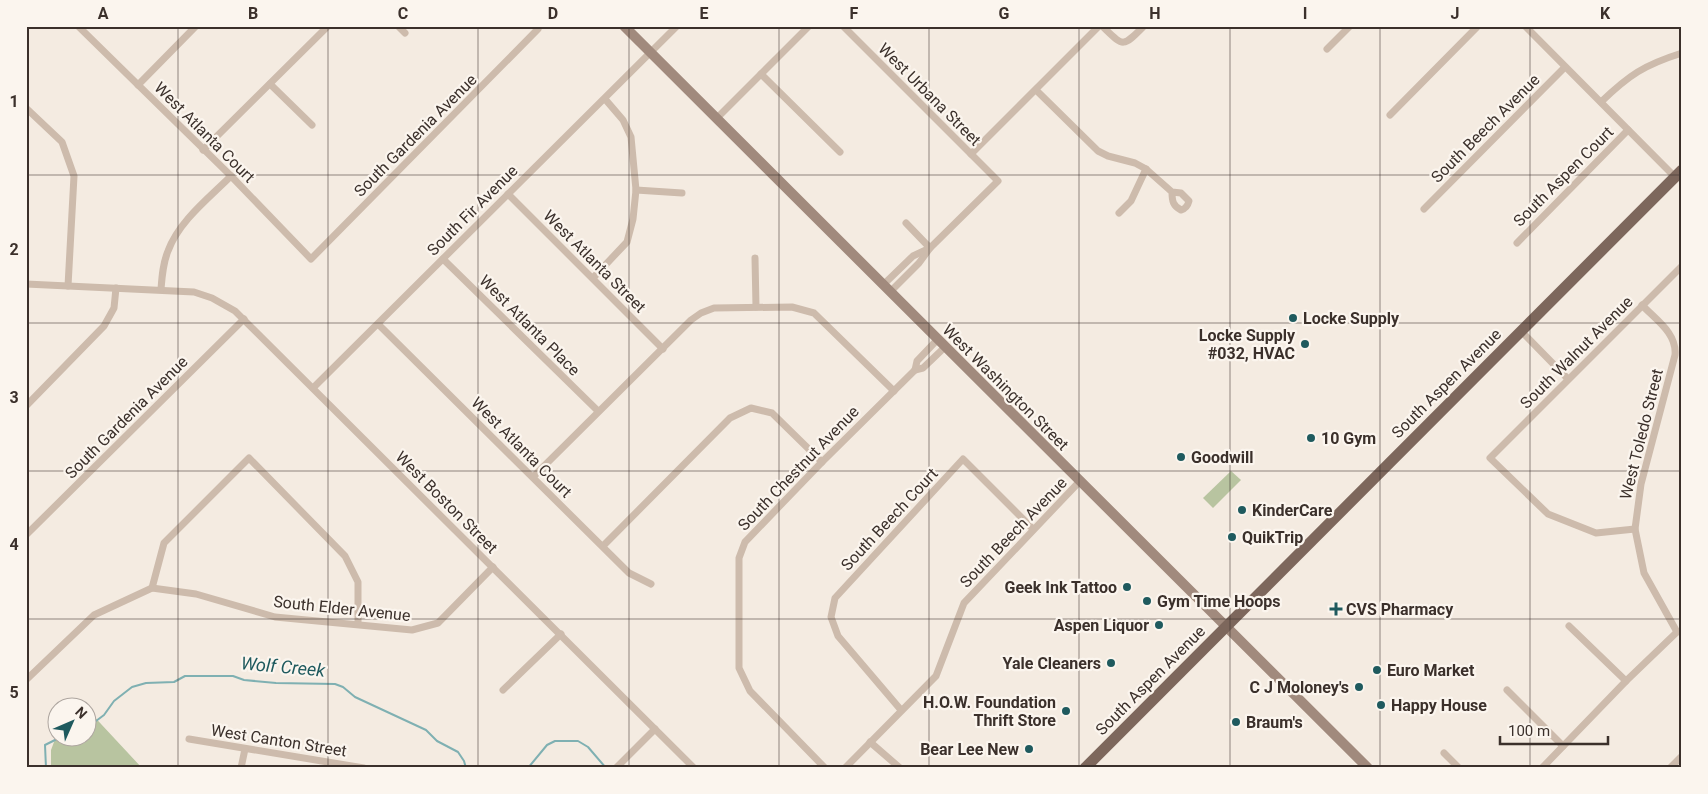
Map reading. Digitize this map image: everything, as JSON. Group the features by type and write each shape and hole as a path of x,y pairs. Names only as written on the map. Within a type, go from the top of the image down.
{"main road":[{"name":"West Washington Street","path":"624,26 1368,768"},
{"name":"South Aspen Avenue","path":"1085,768 1678,174"}],"street":[{"name":"West Atlanta Court","path":"78,26 231,176 311,259"},
{"path":"138,85 196,26"},
{"path":"203,150 328,26"},
{"path":"398,26 405,33"},
{"name":"South Fir Avenue","path":"313,388 677,26"},
{"path":"716,119 809,26"},
{"name":"West Urbana Street","path":"843,26 998,180 930,248"},
{"path":"971,154 1100,26 1119,42 1123,43 1129,41 1144,26"},
{"path":"1327,49 1350,26"},
{"path":"1390,115 1478,26"},
{"path":"1525,26 1628,130 1678,174"},
{"name":"South Gardenia Avenue","path":"311,259 537,28"},
{"name":"South Aspen Court","path":"1601,102 1624,81 1645,67 1682,53"},
{"name":"South Beech Avenue","path":"1424,209 1565,66"},
{"path":"761,74 840,152"},
{"path":"270,84 312,125"},
{"path":"1036,90 1098,151 1108,156 1135,163 1146,169 1172,192"},
{"path":"593,278 627,242 633,219 636,190 631,137 623,120 605,99"},
{"path":"26,108 62,142 74,176 68,286"},
{"name":"South Aspen Court","path":"1517,242 1628,130"},
{"path":"1119,213 1131,201 1146,169"},
{"path":"26,284 162,289 164,264 174,239 192,215 231,176"},
{"path":"636,190 682,193"},
{"name":"West Atlanta Street","path":"508,194 663,349"},
{"path":"887,289 913,256 930,248 906,223"},
{"path":"755,258 756,307"},
{"name":"West Atlanta Place","path":"443,259 598,412"},
{"name":"South Walnut Avenue","path":"1635,529 1596,532 1548,514 1490,458 1682,266"},
{"path":"26,406 104,326 114,308 116,288"},
{"name":"West Boston Street","path":"162,289 194,292 212,298 227,305 244,319 694,768"},
{"name":"West Toledo Street","path":"1642,305 1671,335 1676,346 1641,484 1635,529 1644,573 1679,632"},
{"path":"534,476 691,320 701,313 714,308 792,307 814,313 894,391"},
{"name":"South Gardenia Avenue","path":"26,534 244,319"},
{"name":"West Atlanta Court","path":"378,324 534,476 629,573 651,584"},
{"path":"1521,331 1568,379"},
{"name":"South Chestnut Avenue","path":"825,768 750,691 739,668 739,558 745,542 915,370 917,361 942,343"},
{"path":"603,546 730,418 751,408 772,413 822,462"},
{"path":"26,680 94,615 152,588 164,543 249,458 345,556 358,582 358,624"},
{"name":"South Beech Court","path":"901,710 838,636 831,617 835,598 963,459 1032,529"},
{"name":"South Beech Avenue","path":"844,768 936,676 964,603 1032,529 1080,481"},
{"name":"South Elder Avenue","path":"152,588 196,594 275,617 412,630 438,623 493,567"},
{"path":"1569,626 1626,681"},
{"path":"1542,768 1626,681 1679,632"},
{"path":"503,690 561,634"},
{"path":"1507,690 1563,746"},
{"path":"616,768 656,729"},
{"name":"West Canton Street","path":"189,739 364,768"},
{"path":"870,742 900,768"},
{"path":"241,768 245,749"},
{"path":"1444,753 1458,768"},
{"path":"1670,768 1682,756"}],"green space":[{"path":"1231,471 1241,480 1213,508 1203,498"},
{"path":"98,721 142,768 51,768 52,746 98,746"}],"waterway":[{"name":"Wolf Creek","path":"98,720 104,715 114,701 132,687 146,683 174,682 185,676 233,676 244,680 276,683 335,684 343,687 355,697 426,730 437,741 458,752 466,768"},
{"name":"Wolf Creek","path":"528,768 547,745 555,741 578,741 588,747 606,768"},
{"name":"Wolf Creek","path":"46,768 45,745 48,744"}],"place":[{"name":"Locke Supply","path":"1293,318"},
{"name":"Locke Supply #032, HVAC","path":"1305,344"},
{"name":"10 Gym","path":"1311,438"},
{"name":"Goodwill","path":"1181,457"},
{"name":"KinderCare","path":"1242,510"},
{"name":"QuikTrip","path":"1232,537"},
{"name":"Geek Ink Tattoo","path":"1127,587"},
{"name":"Gym Time Hoops","path":"1147,601"},
{"name":"CVS Pharmacy","path":"1336,609"},
{"name":"Aspen Liquor","path":"1159,625"},
{"name":"Yale Cleaners","path":"1111,663"},
{"name":"Euro Market","path":"1377,670"},
{"name":"C J Moloney's","path":"1359,687"},
{"name":"Happy House","path":"1381,705"},
{"name":"H.O.W. Foundation Thrift Store","path":"1066,711"},
{"name":"Braum's","path":"1236,722"},
{"name":"Bear Lee New","path":"1029,749"}]}
